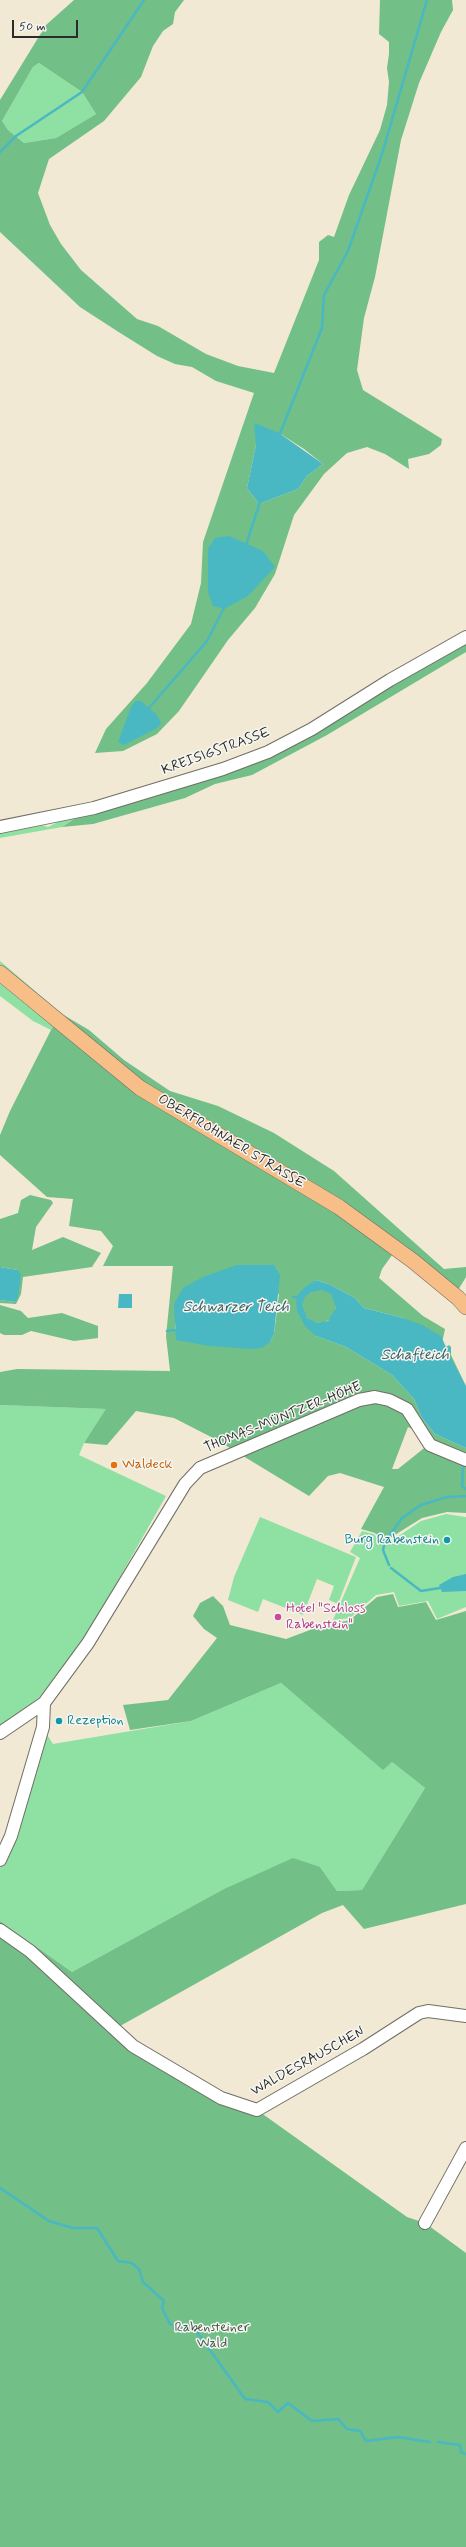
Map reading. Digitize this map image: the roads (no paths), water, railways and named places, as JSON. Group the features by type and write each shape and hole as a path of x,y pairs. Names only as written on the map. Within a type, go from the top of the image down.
{"main road":[{"name":"OBERFROHNAER STRASSE","path":"0,973 140,1088 339,1207 413,1261 458,1298 466,1307"}],"street":[{"name":"KREISIGSTRASSE","path":"0,827 94,808 223,769 268,752 312,729 390,680 466,637"},
{"name":"THOMAS-MÜNTZER-HÖHE","path":"0,1734 44,1703 88,1643 185,1484 200,1468 360,1400 376,1397 389,1400 407,1409 430,1445 453,1453 466,1460"},
{"path":"453,1453 466,1454"},
{"path":"0,1860 11,1836 43,1727 44,1703"},
{"name":"WALDESRAUSCHEN","path":"0,1930 30,1951 133,2046 221,2098 257,2110 321,2074 419,2014 428,2011 466,2016"},
{"path":"425,2223 466,2148"}],"water":[{"path":"254,423 279,433 323,464 307,476 298,489 259,504 247,488 256,445"},
{"path":"229,536 263,551 275,567 248,596 224,609 213,606 208,592 208,549 215,538"},
{"path":"136,701 141,701 157,715 161,723 157,728 124,745 118,742 131,707"},
{"name":"Schwarzer Teich","path":"237,1265 274,1265 280,1275 274,1334 270,1342 262,1348 252,1349 210,1346 176,1340 174,1304 183,1288 203,1277"},
{"path":"0,1267 18,1270 21,1275 18,1297 15,1302 0,1300"},
{"name":"Schafteich","path":"316,1280 329,1284 355,1298 364,1308 403,1318 422,1325 441,1336 446,1347 451,1347 450,1356 466,1386 466,1448 435,1434 422,1418 414,1399 392,1375 346,1347 316,1336 305,1326 297,1311 296,1297 305,1287","holes":["322,1290 331,1294 336,1308 328,1321 317,1323 307,1318 302,1305 305,1297 311,1292"]},
{"path":"119,1294 132,1294 132,1308 118,1308"},
{"path":"466,1574 466,1591 442,1592 439,1585 453,1577"}],"waterway":[{"path":"0,152 16,136 82,92 144,0"},
{"path":"279,436 322,328 324,295 348,251 382,154 427,0"},
{"path":"246,545 260,502"},
{"path":"149,708 207,641 225,606"},
{"path":"167,1331 175,1330"},
{"path":"463,1467 462,1486 466,1489"},
{"path":"389,1565 383,1550 385,1542 402,1518 421,1505 447,1497 466,1496"},
{"path":"391,1568 421,1591 440,1588"},
{"path":"0,2188 49,2221 73,2228 97,2228 118,2261 132,2263 139,2269 143,2282 164,2301 162,2308 170,2324 197,2332 245,2399 268,2402 278,2412 288,2403 312,2421 338,2419 347,2429 360,2431 366,2441 398,2437 430,2442"},
{"path":"438,2442 460,2445 461,2452 466,2454"}],"place":[{"name":"Waldeck","path":"114,1465"},
{"name":"Burg Rabenstein","path":"447,1540"},
{"name":"Hotel \"Schloss Rabenstein\"","path":"278,1617"},
{"name":"Rezeption","path":"59,1721"}],"park label":[{"name":"Rabensteiner Wald","path":"212,2336"}]}
